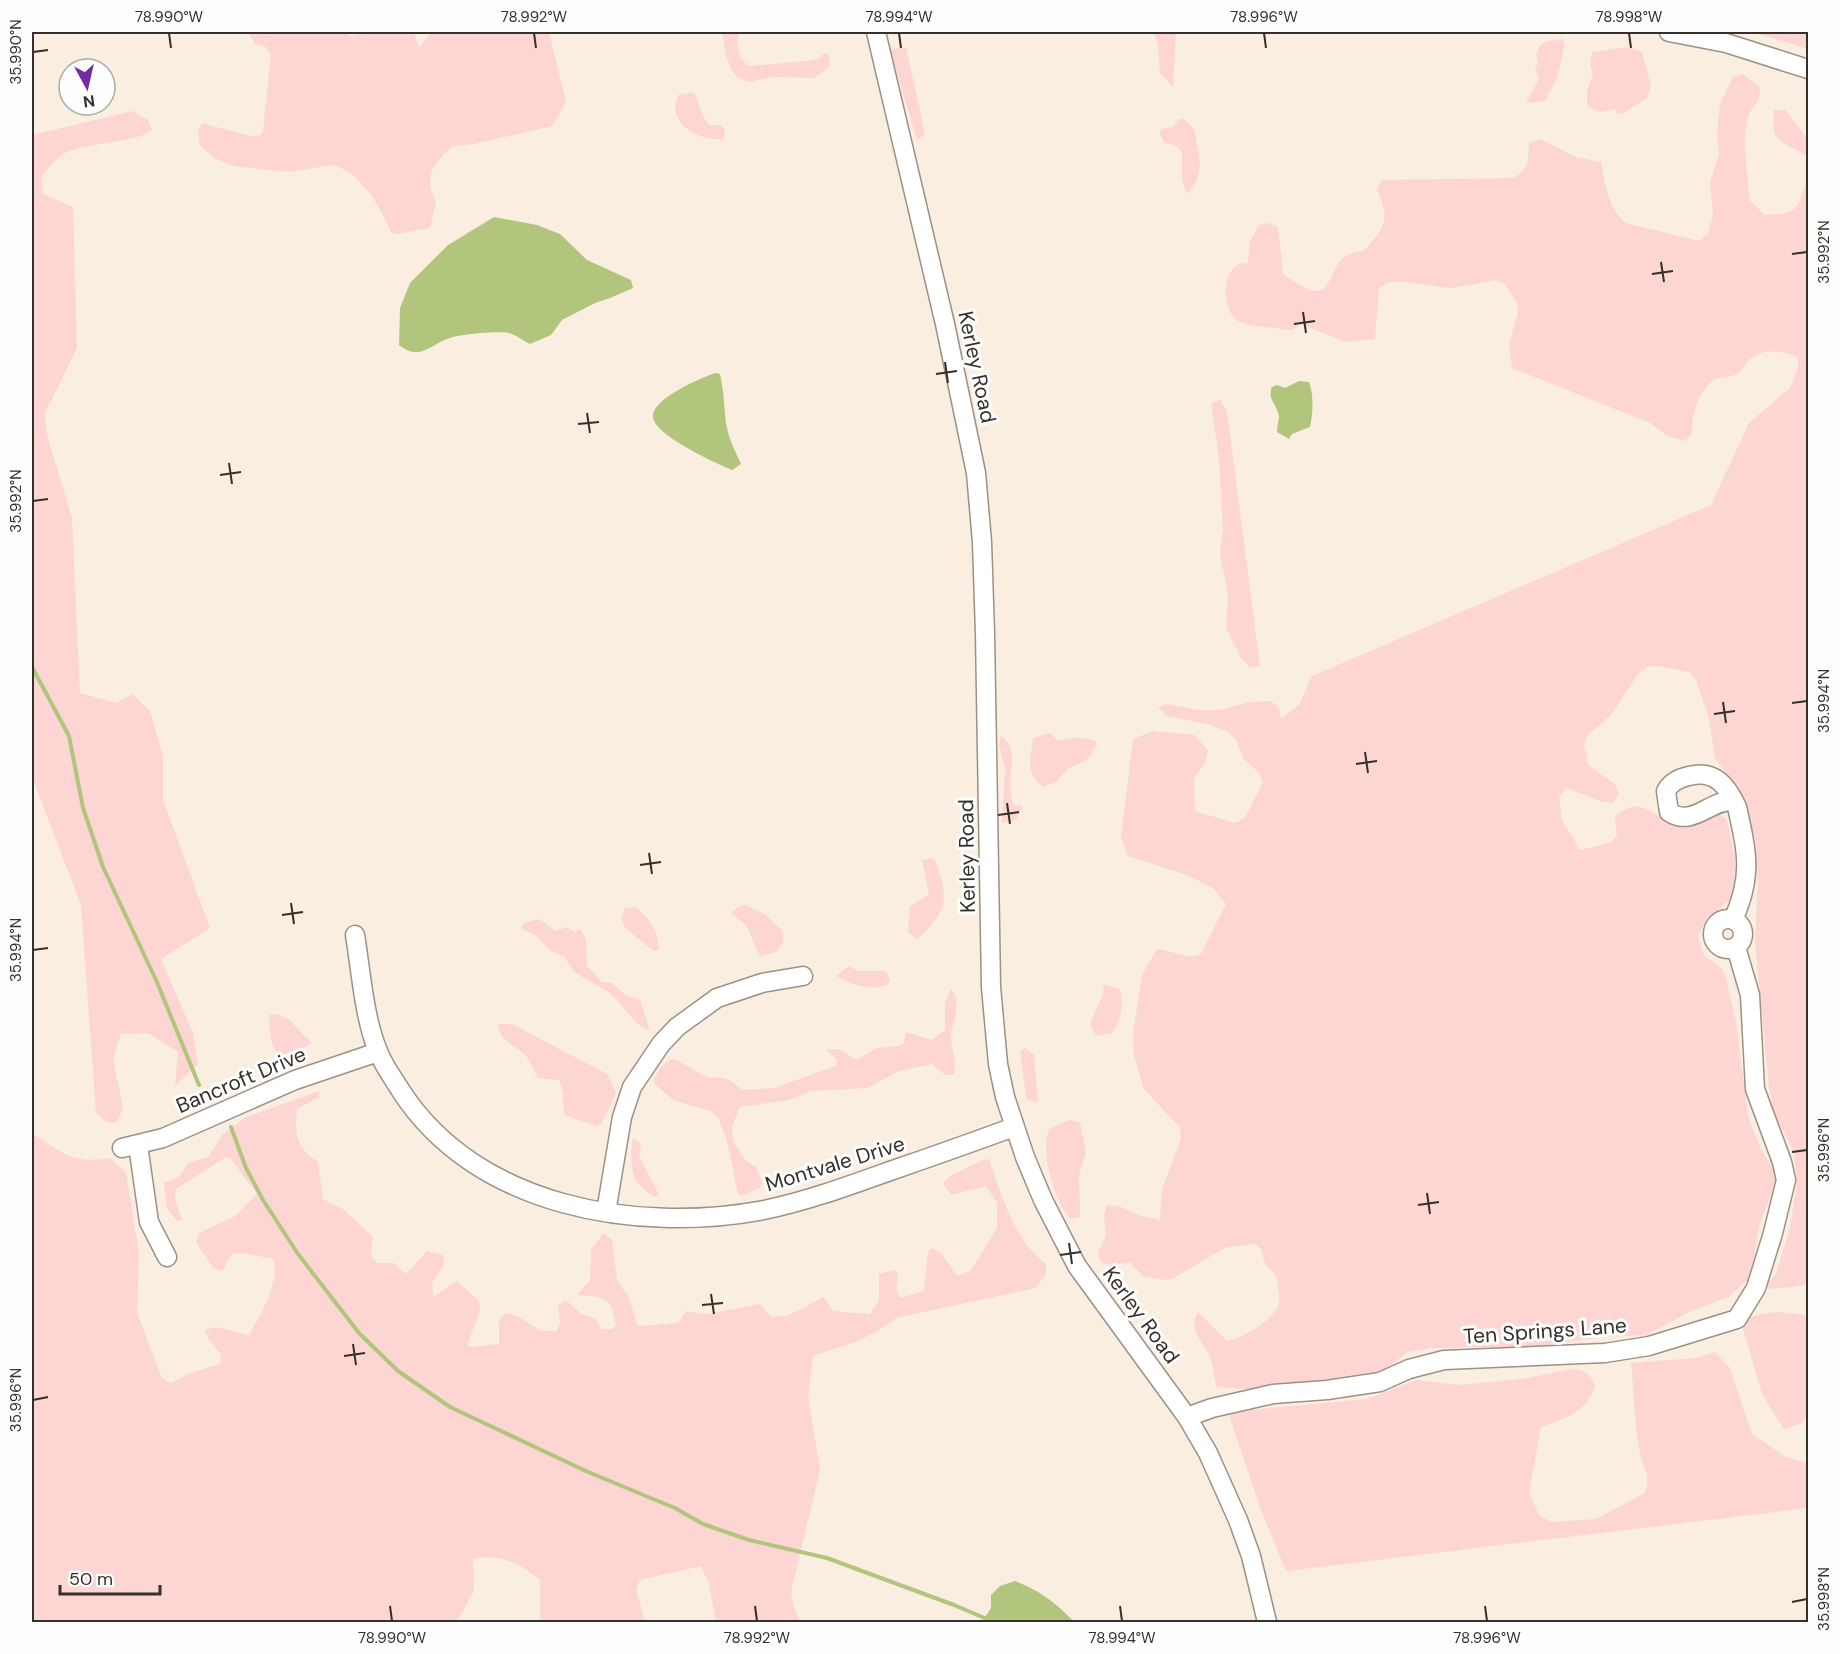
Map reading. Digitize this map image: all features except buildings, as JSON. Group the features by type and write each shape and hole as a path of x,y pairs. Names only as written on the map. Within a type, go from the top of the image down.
{"street":[{"name":"Kerley Road","path":"876,32 945,324 976,473 982,542 985,633 992,998 998,1064 1014,1127 1043,1200 1077,1266 1187,1417 1208,1453 1238,1520 1251,1556 1267,1623"},
{"path":"1670,32 1726,43 1809,69"},
{"path":"1734,801 1748,860 1746,883 1733,920 1719,922 1713,936 1717,945 1722,948 1736,947"},
{"name":"Ten Springs Lane","path":"1187,1417 1212,1408 1273,1394 1327,1390 1380,1382 1409,1369 1444,1360 1605,1353 1650,1346 1737,1318 1756,1288 1786,1180 1782,1162 1755,1089 1750,994 1736,947 1743,935 1741,926 1733,920"},
{"name":"Montvale Drive","path":"355,935 365,999 378,1052 404,1095 422,1119 443,1140 495,1177 523,1190 561,1202 606,1212 648,1216 691,1217 763,1210 824,1195 1014,1127"},
{"path":"606,1212 622,1117 632,1086 661,1044 677,1027 717,998 762,983 803,976"},
{"name":"Bancroft Drive","path":"167,1257 149,1222 130,1147 163,1138 295,1080 378,1052"}],"shaded area":[{"path":"248,32 349,32 350,36 355,35 356,32 414,32 419,47 432,32 549,32 566,102 552,126 474,144 453,146 440,158 430,178 436,202 430,228 397,234 391,232 375,201 361,182 342,169 332,165 289,172 233,166 216,159 200,146 198,132 202,123 250,136 260,135 263,131 271,54 264,46 255,44"},
{"path":"722,32 739,32 738,50 748,66 816,60 825,53 830,56 829,67 814,78 772,77 749,82 738,78 731,69"},
{"path":"1154,32 1176,32 1173,87 1160,73 1158,45"},
{"path":"1754,32 1808,32 1808,49"},
{"path":"1562,39 1565,44 1557,78 1545,101 1526,103 1539,79 1535,70 1539,47 1544,42"},
{"path":"906,47 925,134 917,140 890,50"},
{"path":"1627,47 1642,52 1651,86 1647,98 1623,113 1617,114 1616,109 1600,112 1587,106 1587,90 1593,74 1590,64 1592,52"},
{"path":"1743,74 1760,87 1758,100 1748,117 1745,136 1750,201 1765,215 1791,211 1799,203 1808,178 1808,1285 1770,1289 1765,1286 1776,1274 1790,1227 1797,1184 1794,1152 1774,1113 1769,1087 1755,942 1758,882 1755,838 1738,789 1715,758 1709,718 1696,680 1690,672 1657,666 1647,667 1638,674 1611,715 1588,735 1584,745 1588,765 1615,784 1619,794 1613,803 1603,802 1566,788 1559,797 1562,820 1580,850 1610,843 1617,835 1615,816 1632,807 1644,808 1670,823 1684,827 1719,814 1727,820 1735,860 1734,891 1730,900 1707,918 1698,936 1704,955 1722,969 1726,978 1736,1023 1748,1116 1761,1150 1778,1176 1759,1226 1751,1277 1728,1297 1691,1311 1646,1335 1603,1337 1504,1351 1494,1347 1431,1348 1408,1352 1384,1370 1258,1390 1217,1387 1210,1357 1195,1331 1195,1319 1198,1312 1227,1341 1249,1332 1271,1316 1279,1303 1278,1285 1259,1247 1256,1244 1226,1247 1174,1278 1164,1280 1143,1276 1130,1262 1110,1265 1101,1262 1098,1253 1106,1235 1104,1215 1107,1205 1119,1206 1138,1215 1160,1220 1162,1189 1181,1139 1180,1128 1144,1089 1134,1056 1133,1034 1142,975 1157,949 1188,956 1200,955 1226,904 1213,888 1187,875 1128,856 1121,837 1133,739 1153,731 1195,735 1208,751 1205,762 1194,778 1195,811 1235,823 1245,818 1263,782 1258,772 1243,758 1236,740 1228,732 1208,724 1167,716 1158,707 1167,704 1198,710 1219,710 1250,702 1271,701 1279,708 1281,719 1299,705 1312,676 1711,505 1749,423 1790,388 1798,368 1798,358 1781,352 1763,352 1751,359 1737,374 1714,380 1700,397 1694,413 1692,435 1684,441 1666,435 1650,423 1512,368 1509,344 1518,312 1517,303 1505,284 1496,280 1452,288 1397,281 1387,283 1379,288 1375,339 1345,342 1301,324 1292,330 1240,322 1234,318 1227,303 1226,284 1229,276 1239,264 1248,263 1250,242 1259,225 1268,223 1278,227 1283,274 1308,289 1321,290 1329,282 1342,259 1355,252 1364,251 1381,229 1384,223 1384,209 1377,189 1382,180 1513,178 1519,175 1525,167 1529,143 1540,139 1576,157 1601,162 1611,203 1626,223 1699,241 1708,234 1713,213 1710,182 1719,154 1717,133 1720,104 1733,77"},
{"path":"694,92 709,125 720,125 725,129 724,139 709,138 694,133 687,129 677,117 675,109 678,95"},
{"path":"1774,110 1785,110 1808,139 1808,159 1777,136 1774,131"},
{"path":"133,111 148,120 152,130 134,138 86,146 65,153 41,177 43,194 73,207 77,348 45,413 47,435 72,518 80,693 116,703 132,694 150,711 163,756 163,800 210,928 161,959 193,1033 198,1064 175,1086 178,1052 148,1033 121,1034 113,1058 123,1107 117,1122 110,1123 96,1113 81,905 32,777 32,135 108,117 117,117 117,115"},
{"path":"1179,119 1185,119 1195,131 1200,164 1197,180 1187,194 1182,180 1182,152 1175,145 1164,143 1160,134 1161,129 1173,127"},
{"path":"494,217 537,225 560,234 587,260 631,280 633,288 595,303 562,320 551,335 530,344 512,334 497,332 453,337 420,352 407,350 399,345 400,308 410,283 448,245"},
{"path":"715,373 720,374 727,428 741,464 732,470 675,440 656,424 653,417 660,403 668,396"},
{"path":"1299,381 1309,382 1311,387 1311,422 1310,427 1292,434 1289,439 1277,432 1279,416 1271,399 1271,391 1272,387 1277,385 1285,388"},
{"path":"1220,400 1227,411 1260,666 1250,667 1241,658 1226,628 1228,597 1220,553 1223,531 1219,459 1211,403"},
{"path":"1050,733 1058,741 1077,737 1094,740 1097,745 1087,760 1067,769 1057,781 1043,787 1031,771 1031,753 1033,738"},
{"path":"1001,735 1007,741 1012,753 1010,785 1013,804 1023,806 1016,820 1002,823 1005,768 999,745"},
{"path":"934,858 944,893 943,903 935,921 917,939 908,932 910,907 929,894 922,860"},
{"path":"746,905 766,915 783,932 783,942 776,952 760,956 746,925 731,913 739,906"},
{"path":"636,907 652,926 659,949 654,951 625,928 621,918 625,908"},
{"path":"539,919 556,931 567,927 576,933 577,929 581,930 586,940 587,966 602,982 612,983 624,994 640,1000 650,1030 633,1020 612,995 573,970 565,957 549,950 535,935 521,928 524,923"},
{"path":"849,966 858,971 886,971 890,981 888,985 882,987 868,987 836,976"},
{"path":"1103,984 1120,989 1121,1012 1112,1033 1096,1036 1090,1023 1104,992"},
{"path":"951,989 957,1000 951,1036 955,1064 954,1075 945,1075 932,1064 899,1071 867,1088 811,1091 789,1100 740,1107 732,1126 733,1141 746,1161 756,1167 762,1183 760,1188 742,1196 738,1194 727,1141 718,1117 710,1111 673,1100 654,1083 662,1066 675,1059 708,1078 719,1077 729,1080 743,1090 774,1088 836,1066 837,1060 826,1049 838,1049 857,1060 877,1048 899,1046 904,1043 906,1032 932,1040 945,1030 945,1003"},
{"path":"278,1014 290,1020 304,1036 309,1038 311,1044 281,1056 272,1042 269,1015"},
{"path":"498,1024 512,1024 607,1074 616,1093 601,1124 596,1126 565,1115 559,1080 538,1078 526,1056 502,1036"},
{"path":"1025,1048 1034,1055 1038,1102 1028,1100 1026,1096 1020,1051"},
{"path":"319,1091 319,1097 297,1109 296,1126 301,1146 318,1162 323,1199 343,1209 373,1237 371,1254 377,1263 394,1263 406,1274 427,1251 443,1255 444,1265 432,1283 433,1297 457,1281 479,1301 480,1311 467,1345 472,1347 499,1344 499,1321 506,1313 519,1317 541,1331 557,1331 560,1322 558,1305 566,1300 581,1314 596,1319 601,1329 612,1329 616,1325 609,1303 594,1296 577,1295 590,1280 591,1249 604,1233 612,1240 617,1279 628,1296 638,1326 678,1323 686,1311 707,1314 760,1304 771,1317 787,1316 824,1297 833,1311 870,1314 879,1300 879,1274 895,1270 898,1274 896,1290 900,1298 924,1291 928,1251 932,1248 942,1254 957,1276 971,1270 997,1228 997,1203 986,1186 951,1195 943,1183 950,1176 989,1159 1010,1216 1025,1243 1046,1264 1046,1274 1036,1288 896,1318 866,1337 813,1356 808,1397 820,1470 791,1592 793,1606 801,1622 716,1622 709,1584 701,1566 640,1580 636,1589 645,1622 540,1622 540,1580 524,1568 509,1561 483,1558 473,1559 474,1590 459,1618 452,1622 32,1622 32,1133 60,1151 76,1158 110,1158 126,1172 139,1253 137,1313 162,1378 171,1383 190,1373 220,1364 221,1354 208,1339 205,1330 216,1327 249,1335 268,1298 275,1269 274,1259 242,1253 232,1254 222,1271 213,1268 196,1242 199,1233 237,1215 257,1194 231,1159 226,1157 176,1189 175,1199 182,1220 177,1221 167,1208 164,1183 180,1176 188,1163 208,1157 222,1135 246,1117"},
{"path":"1069,1120 1080,1122 1086,1153 1079,1175 1080,1217 1070,1219 1054,1189 1046,1151 1049,1129"},
{"path":"633,1138 641,1144 639,1156 659,1195 654,1197 635,1178 631,1161"},
{"path":"1778,1312 1808,1317 1808,1415 1802,1423 1784,1429 1762,1394 1741,1322 1756,1315"},
{"path":"1715,1352 1730,1369 1752,1434 1786,1457 1808,1463 1808,1508 1286,1571 1261,1510 1228,1412 1367,1399 1417,1380 1459,1385 1528,1378 1571,1369 1581,1370 1590,1376 1595,1385 1592,1394 1574,1413 1541,1427 1529,1492 1539,1515 1551,1522 1596,1519 1645,1493 1647,1487 1647,1476 1636,1431 1631,1363 1696,1358"},
{"path":"1015,1581 1047,1598 1074,1622 982,1622 991,1608 991,1595 1000,1586"}],"waterway":[{"path":"32,667 69,736 83,808 103,867 156,980 199,1085"},
{"path":"231,1127 246,1168 263,1200 298,1254 359,1333 398,1371 450,1407 588,1472 675,1508 703,1524 749,1540 827,1558 994,1622"}]}
